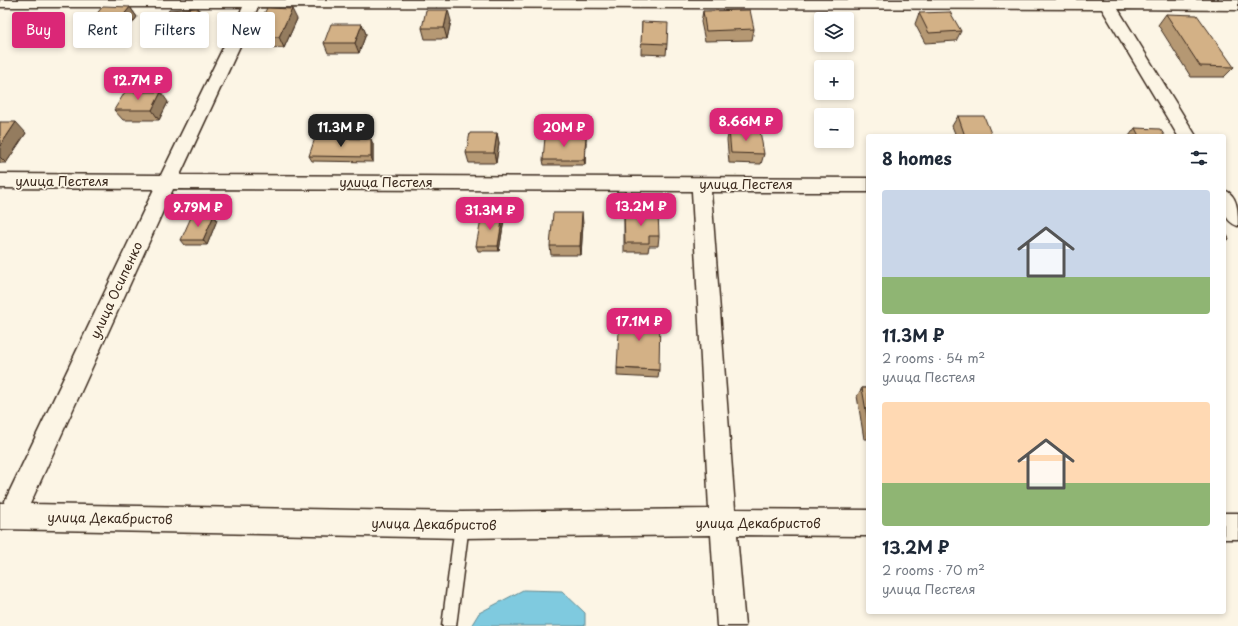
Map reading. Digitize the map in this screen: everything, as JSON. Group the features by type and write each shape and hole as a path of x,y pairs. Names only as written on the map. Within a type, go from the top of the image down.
{"street":[{"name":"улица Осипенко","path":"6,516 253,1"},
{"path":"0,2 1106,2 1238,5"},
{"path":"1106,2 1186,134"},
{"name":"улица Пестеля","path":"0,181 866,185"},
{"path":"701,184 731,626"},
{"path":"1226,187 1238,187"},
{"path":"1226,200 1238,218"},
{"name":"улица Декабристов","path":"6,516 462,525 723,522 866,523"},
{"path":"1226,526 1238,526"}],"lane":[{"path":"449,626 462,525"}],"water":[{"path":"523,590 562,591 585,613 585,626 471,626 479,613"}],"building":[{"path":"103,6 130,7 126,12 98,12"},
{"path":"198,8 196,12 168,12 169,10"},
{"path":"267,8 292,9 279,37 275,37 275,12 265,12"},
{"path":"426,10 448,10 444,28 422,28"},
{"path":"750,10 754,29 706,31 703,11"},
{"path":"950,12 961,31 929,33 919,13"},
{"path":"1166,14 1197,15 1234,67 1200,66"},
{"path":"642,22 668,23 667,44 641,43"},
{"path":"331,24 362,24 355,43 324,43"},
{"path":"125,92 161,92 152,110 114,110"},
{"path":"958,116 984,116 991,134 964,134"},
{"path":"0,122 16,122 0,146"},
{"path":"1135,128 1160,129 1164,134 1138,134"},
{"path":"729,130 760,131 764,154 731,153"},
{"path":"470,133 497,133 494,153 466,153"},
{"path":"545,137 586,137 584,160 543,160"},
{"path":"315,138 371,139 371,157 309,156"},
{"path":"624,212 658,212 659,236 649,236 649,243 625,243"},
{"path":"553,213 582,213 580,246 550,246"},
{"path":"192,215 214,215 203,240 181,240"},
{"path":"482,215 503,215 498,246 476,246"},
{"path":"620,313 660,315 659,370 617,368"},
{"path":"862,388 866,388 866,411"}]}
